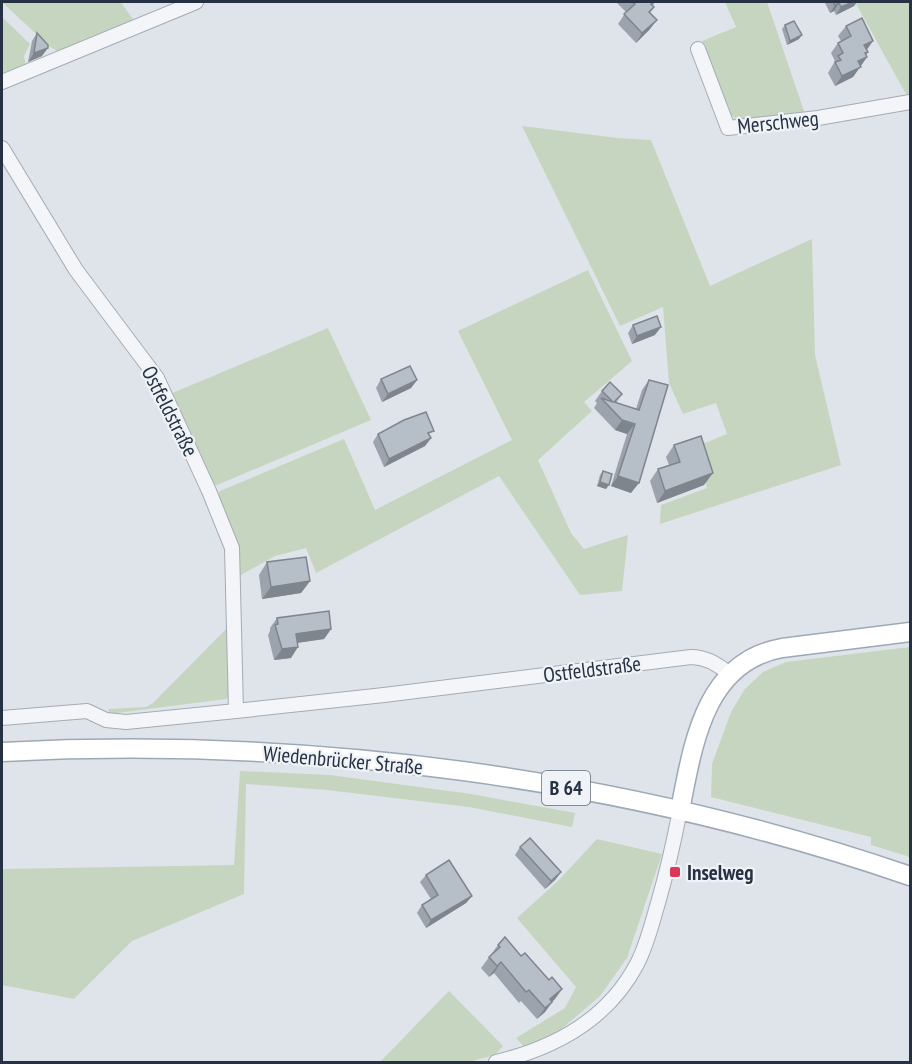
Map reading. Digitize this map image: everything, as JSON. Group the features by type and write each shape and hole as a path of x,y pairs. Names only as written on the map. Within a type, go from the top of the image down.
{"main road":[{"path":"680,810 686,777 704,715 715,691 729,674 751,657 771,650 910,632"},
{"name":"Wiedenbrücker Straße","path":"2,752 199,750 331,758 519,779 680,810 910,876"}],"street":[{"path":"2,82 196,2"},
{"name":"Merschweg","path":"698,49 728,128 818,118 910,102"},
{"name":"Ostfeldstraße","path":"2,148 76,270 157,378 209,491 232,548 236,711"},
{"name":"Ostfeldstraße","path":"2,718 87,711 106,720 126,722 384,695 691,657 707,659 729,674"},
{"path":"496,1062 540,1050 570,1034 597,1014 620,990 638,962 646,943 670,860 680,810"}],"green space":[{"path":"2,2 121,2 134,21 59,52 50,47"},
{"path":"725,2 767,2 805,114 739,122 728,112 702,41 736,27"},
{"path":"855,2 910,2 910,95 907,96"},
{"path":"2,17 30,44 24,56 26,66 2,75"},
{"path":"522,126 651,140 710,286 812,239 815,355 841,465 660,524 661,505 707,488 695,447 727,434 716,403 683,414 669,383 663,307 620,326"},
{"path":"588,270 632,361 584,402 592,411 538,460 571,533 584,549 628,535 622,591 580,595 499,476 316,573 306,548 275,556 239,576 216,498 220,491 344,439 375,510 512,440 458,331"},
{"path":"328,328 371,420 217,485 210,484 170,394"},
{"path":"229,626 230,695 226,699 109,714 108,709 146,707 153,703"},
{"path":"910,647 910,857 871,845 871,837 711,797 712,764 731,712 745,689 763,672 786,662"},
{"path":"240,771 330,775 471,794 575,813 572,827 469,807 327,790 246,784 244,894 132,941 74,999 2,985 2,869 234,865"},
{"path":"597,839 662,854 627,958 600,996 558,1032 526,1049 516,1038 565,1008 576,987 517,918 559,880"},
{"path":"449,991 503,1046 495,1055 468,1062 380,1062"}],"building":[{"path":"632,2 654,2 651,4 654,7 649,12 657,20 642,33 624,14 635,4"},
{"path":"833,2 853,2 841,7 839,3 835,5"},
{"path":"862,18 873,41 864,45 868,52 865,53 867,57 858,61 861,67 842,76 835,62 841,60 838,56 843,53 838,43 851,36 846,26"},
{"path":"794,21 802,35 790,41 785,25"},
{"path":"37,33 48,48 34,53"},
{"path":"657,316 661,327 637,336 633,325"},
{"path":"410,366 417,380 388,394 381,379"},
{"path":"649,380 668,385 639,483 618,476 635,424 622,420 601,398 613,402 602,391 610,382 622,394 614,402 639,410"},
{"path":"426,412 434,431 428,433 431,438 389,459 378,434 404,420"},
{"path":"701,436 713,473 665,491 658,469 680,462 674,445"},
{"path":"603,471 612,474 609,485 600,482"},
{"path":"306,557 310,581 271,587 267,562"},
{"path":"329,611 331,629 296,634 298,647 282,649 275,625 278,624 277,618"},
{"path":"530,838 561,872 551,881 520,847"},
{"path":"449,860 472,896 431,920 422,905 438,895 426,875"},
{"path":"505,937 521,956 525,953 549,980 552,977 562,989 550,999 552,1002 545,1008 529,990 526,992 501,962 497,966 489,957 500,947 498,945"}],"place":[{"name":"Inselweg","path":"675,872"}]}
